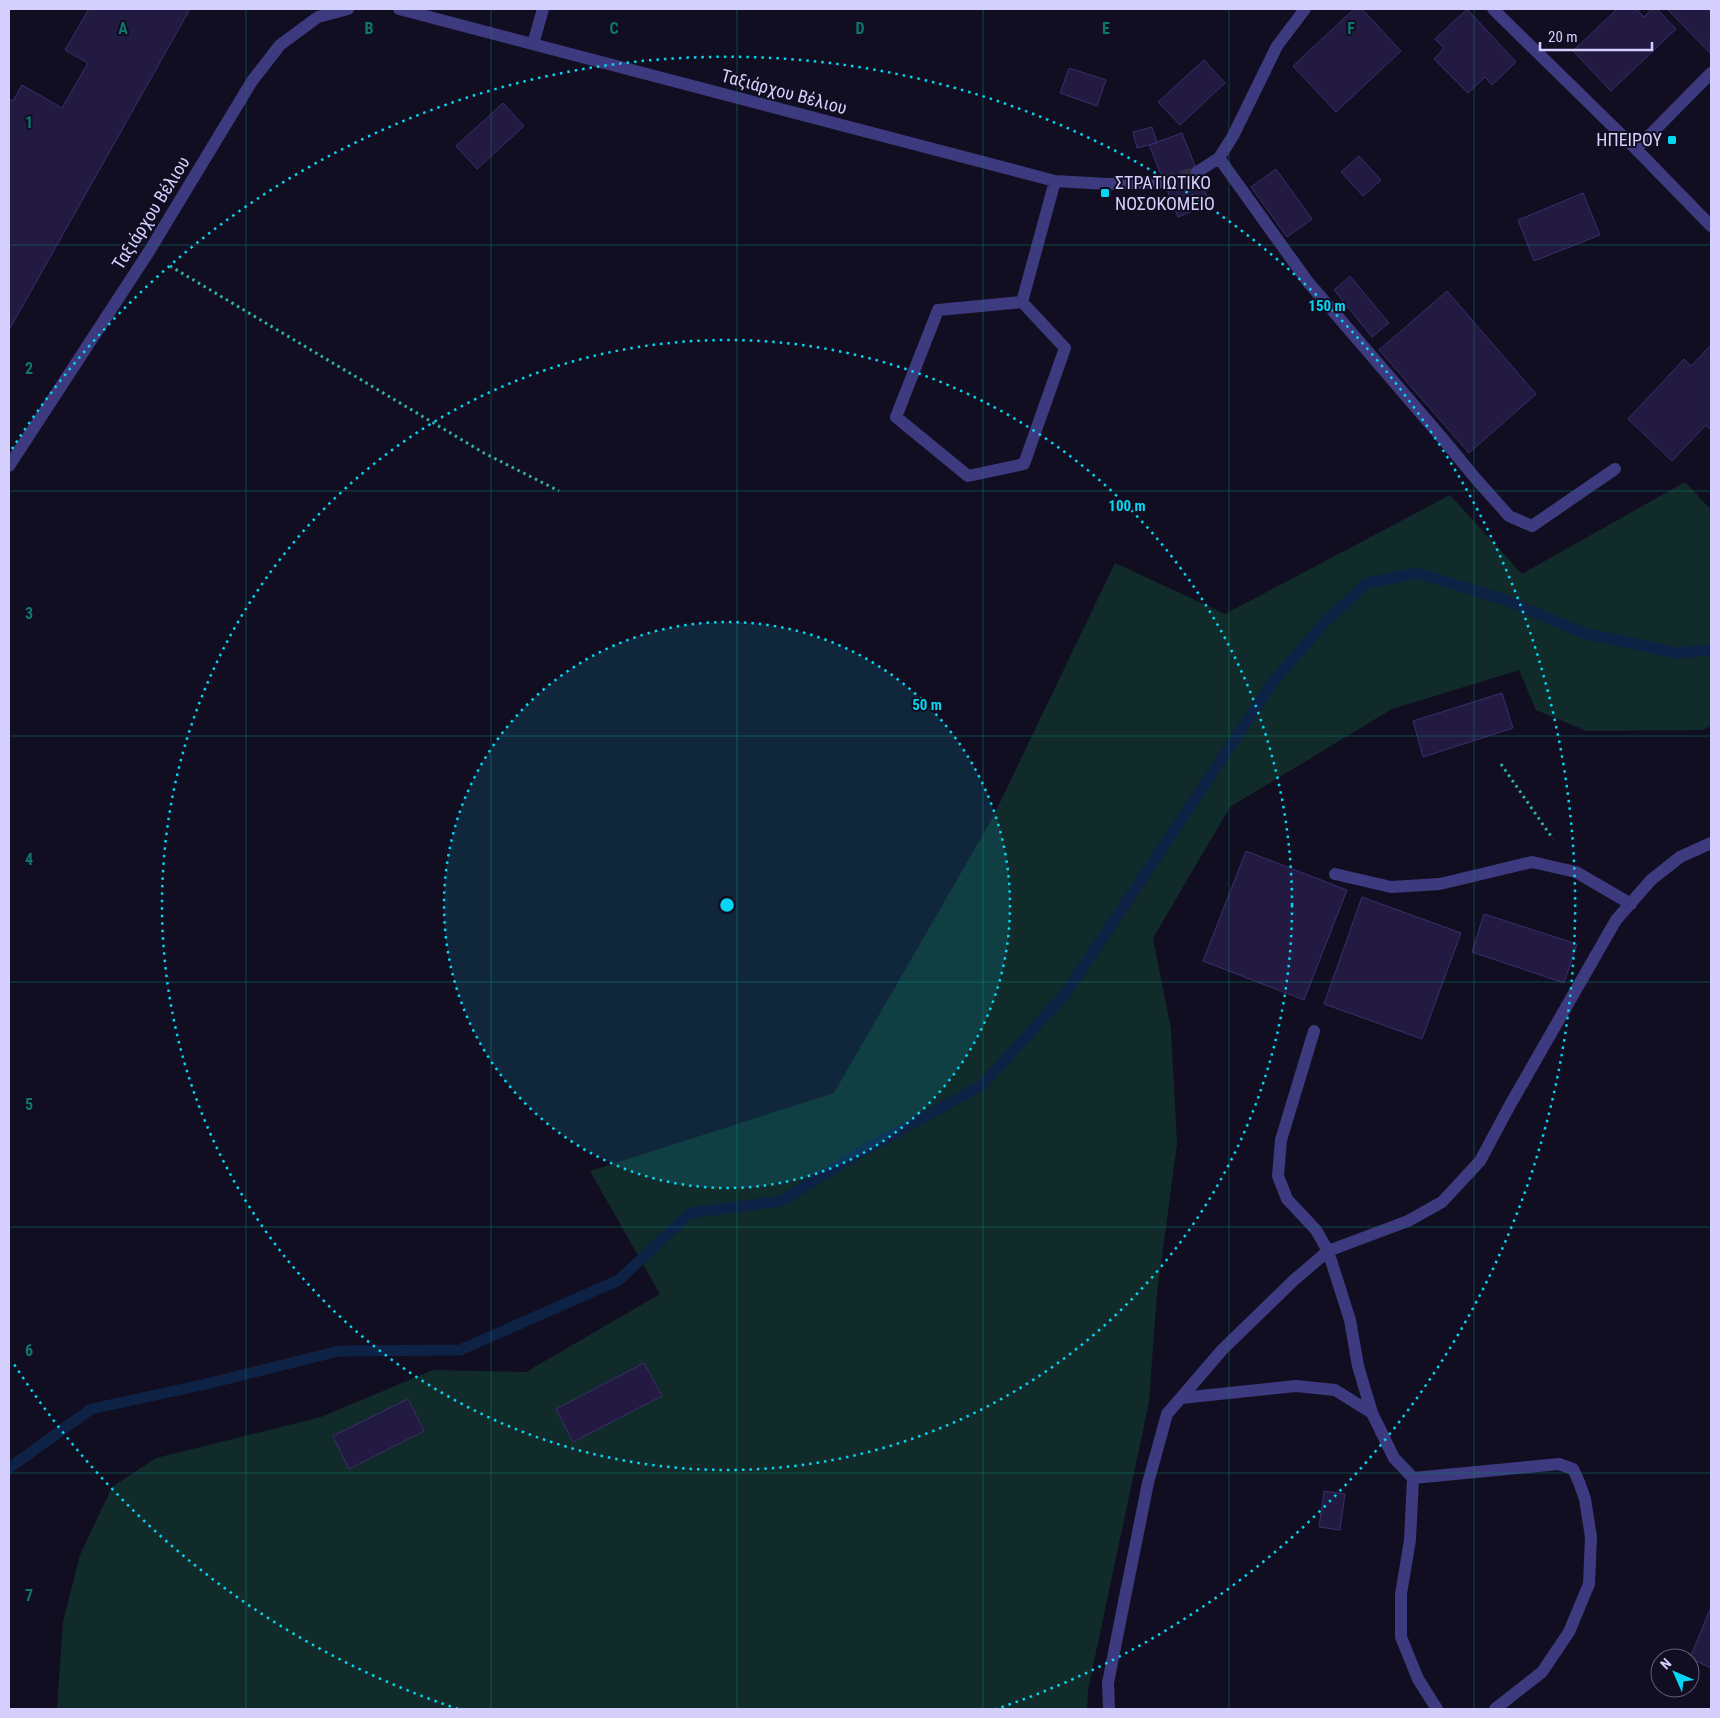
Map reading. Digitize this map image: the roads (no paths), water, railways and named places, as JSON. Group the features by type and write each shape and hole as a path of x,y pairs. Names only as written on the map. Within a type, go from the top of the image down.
{"street":[{"name":"Ταξιάρχου Βέλιου","path":"9,466 148,252 252,80 280,45 318,17 348,9"},
{"name":"Ταξιάρχου Βέλιου","path":"399,9 1055,181 1107,184 1164,182"},
{"path":"532,44 543,9"},
{"path":"1197,172 1219,158 1233,136 1277,46 1305,9"},
{"path":"1493,9 1636,149 1711,226"},
{"path":"1636,149 1711,73"},
{"path":"1219,158 1308,282 1509,516 1532,526 1615,469"},
{"path":"1022,302 1055,181"},
{"path":"1022,302 1065,348 1024,464 968,476 896,417 938,310 1022,302"},
{"path":"1109,1709 1108,1683 1148,1483 1167,1414 1222,1350 1294,1280 1328,1251 1408,1221 1442,1202 1480,1161 1616,920 1651,880 1680,856 1711,844"},
{"path":"1335,874 1391,887 1440,884 1532,862 1576,872 1631,904"},
{"path":"1314,1031 1281,1140 1278,1176 1288,1199 1316,1230 1328,1251 1350,1320 1358,1366 1372,1413 1394,1458 1413,1478 1410,1540 1401,1594 1401,1637 1418,1679 1437,1709"},
{"path":"1181,1398 1296,1386 1335,1390 1372,1413"},
{"path":"1413,1478 1559,1464 1573,1469 1579,1482 1585,1499 1591,1537 1589,1584 1569,1632 1542,1672 1495,1709"}],"waterway":[{"path":"9,1468 91,1409 206,1384 339,1351 460,1350 619,1280 690,1213 781,1201 854,1156 982,1085 1066,993 1273,682 1325,622 1367,583 1417,573 1502,599 1584,633 1677,653 1711,650"}],"tunnel":[{"path":"1164,182 1197,172"}],"place":[{"name":"ΗΠΕΙΡΟΥ","path":"1672,140"},
{"name":"ΣΤΡΑΤΙΩΤΙΚΟ ΝΟΣΟΚΟΜΕΙΟ","path":"1105,193"}]}
